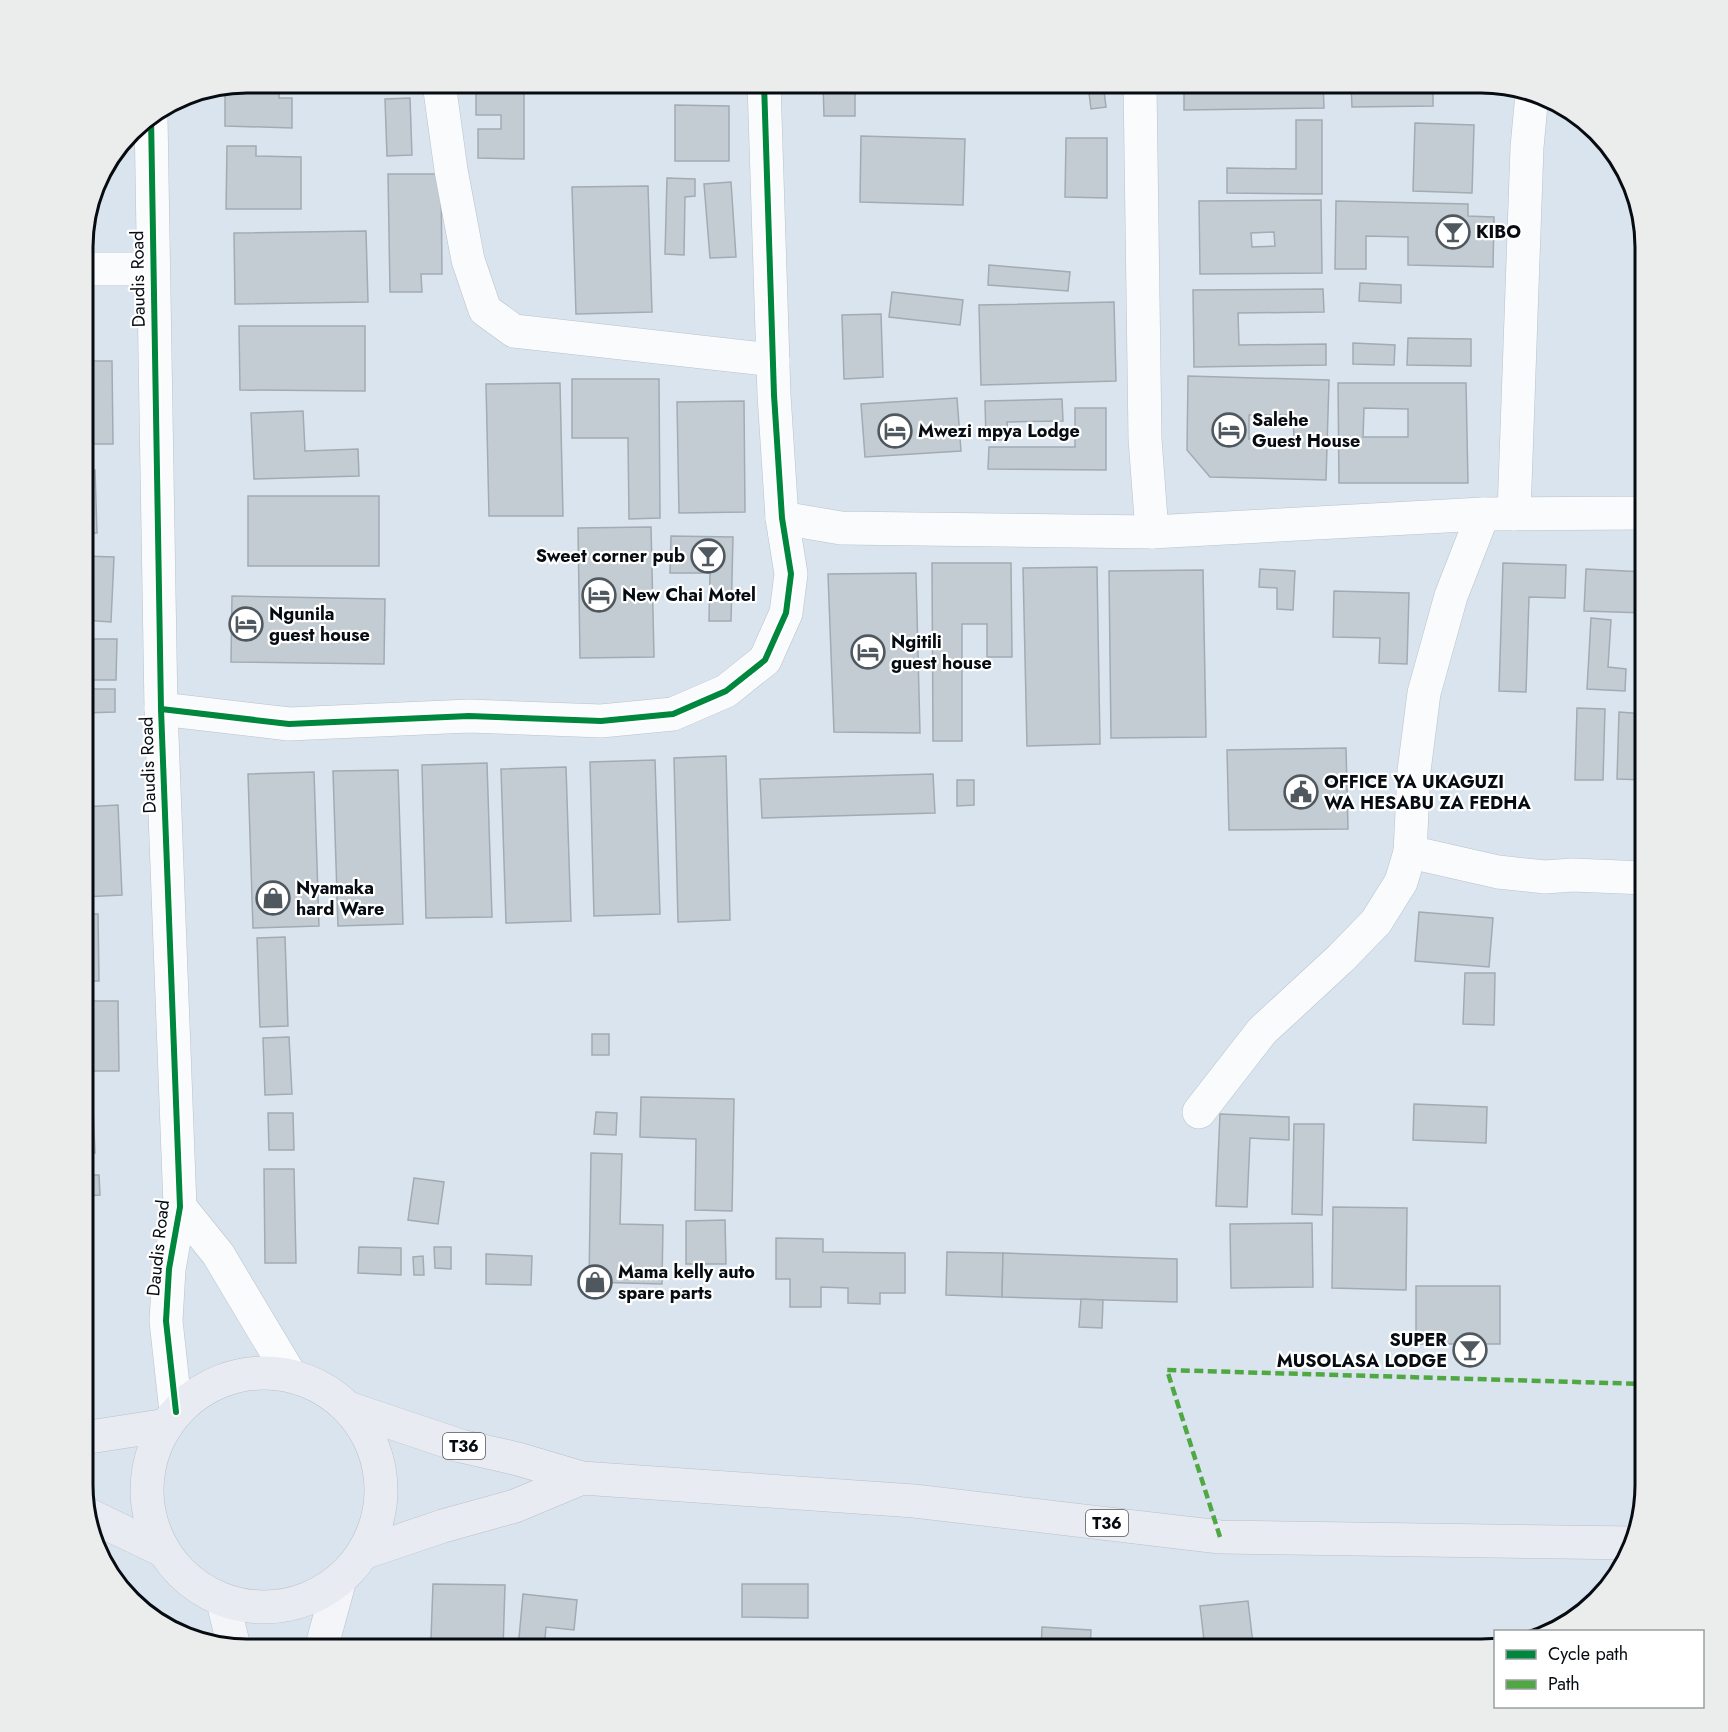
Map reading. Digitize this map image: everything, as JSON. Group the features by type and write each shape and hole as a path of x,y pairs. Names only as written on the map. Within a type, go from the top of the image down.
{"highway":[{"name":"T36","path":"246,1373 289,1373 319,1386 348,1408 370,1438 381,1473 380,1514 366,1552 339,1583 303,1603 263,1609 223,1602 188,1581 162,1550 148,1511 147,1471 159,1436 172,1418 182,1405 212,1384 246,1373"},
{"name":"T36","path":"348,1408 461,1446 518,1459 582,1478 914,1501 1220,1536 1623,1543"},
{"path":"93,1436 172,1418"},
{"name":"T36","path":"366,1552 443,1526 515,1506 582,1478"},
{"name":"T36","path":"97,1519 162,1550"}],"main road":[{"path":"324,1639 339,1583"},
{"path":"223,1602 232,1638"}],"street":[{"path":"440,93 451,170 468,260 485,310 514,331 773,360"},
{"path":"161,709 289,724 469,716 601,721 673,714 726,691 765,660 786,613 791,574 782,518 773,360 764,93"},
{"path":"1140,93 1145,439 1152,532"},
{"path":"1199,1112 1262,1031 1341,958 1376,922 1401,882 1410,852 1414,771 1424,693 1451,596 1499,514 1531,102"},
{"name":"Daudis Road","path":"151,127 161,709 180,1207 168,1269 166,1321 172,1418"},
{"path":"93,269 153,269"},
{"path":"782,518 841,528 1152,532 1499,514 1635,513"},
{"path":"1410,852 1498,872 1545,878 1573,875 1635,878"},
{"name":"Daudis Road","path":"180,1207 218,1254 289,1373"}],"building":[{"path":"279,93 279,98 292,98 292,128 225,126 225,94"},
{"path":"476,93 524,93 524,159 478,158 478,129 501,129 501,115 476,115"},
{"path":"823,93 855,93 855,116 824,116"},
{"path":"1089,93 1104,93 1106,107 1091,109"},
{"path":"1184,93 1323,93 1324,108 1184,110"},
{"path":"1351,93 1433,93 1433,106 1352,107"},
{"path":"410,98 412,155 387,156 385,99"},
{"path":"675,105 729,106 729,161 675,161"},
{"path":"1296,120 1322,120 1322,194 1227,193 1227,168 1296,169"},
{"path":"1415,123 1474,125 1472,193 1413,191"},
{"path":"861,136 965,139 963,205 860,202"},
{"path":"1066,138 1107,138 1107,198 1065,197"},
{"path":"227,146 256,146 256,156 301,157 301,209 226,209"},
{"path":"388,174 441,174 442,274 421,274 422,292 390,292"},
{"path":"667,178 695,179 695,196 685,197 684,255 665,254"},
{"path":"731,182 736,257 710,258 704,184"},
{"path":"648,186 652,312 576,314 572,187"},
{"path":"1321,200 1322,273 1200,274 1199,201","holes":["1274,232 1275,246 1252,247 1251,233"]},
{"path":"1336,201 1468,204 1468,216 1494,217 1493,267 1408,265 1408,237 1366,236 1366,269 1335,269"},
{"path":"366,231 368,302 235,304 234,233"},
{"path":"989,265 1070,272 1068,291 988,285"},
{"path":"1360,283 1401,285 1401,303 1359,301"},
{"path":"1323,289 1324,312 1238,313 1239,345 1326,344 1326,365 1194,367 1193,290"},
{"path":"892,292 963,300 960,325 889,317"},
{"path":"1114,302 1116,381 981,385 979,305"},
{"path":"881,314 883,377 844,379 842,315"},
{"path":"239,326 365,326 365,391 240,390"},
{"path":"1408,338 1471,339 1471,366 1407,365"},
{"path":"1353,343 1395,345 1394,365 1353,364"},
{"path":"93,361 112,361 113,444 93,444"},
{"path":"1188,376 1329,380 1326,480 1210,477 1187,450","holes":["1249,415 1293,415 1294,438 1249,439"]},
{"path":"572,379 659,379 660,518 629,519 628,438 572,438"},
{"path":"560,383 563,516 489,516 486,384"},
{"path":"1338,383 1466,383 1468,483 1339,483","holes":["1364,408 1408,409 1408,437 1363,437"]},
{"path":"957,398 961,451 865,457 861,404"},
{"path":"1062,399 1063,421 1007,422 1008,440 986,440 985,401"},
{"path":"744,401 745,512 679,513 677,402"},
{"path":"1075,408 1106,408 1106,470 988,469 989,447 1075,447"},
{"path":"303,411 305,451 358,449 359,476 254,479 251,413"},
{"path":"93,470 95,470 97,533 93,533"},
{"path":"248,496 379,496 379,566 248,566"},
{"path":"651,527 654,657 580,658 578,528"},
{"path":"671,536 733,537 731,621 709,621 710,573 670,573"},
{"path":"93,556 114,557 111,622 93,621"},
{"path":"932,563 1011,563 1012,657 987,657 987,624 962,624 962,741 933,741"},
{"path":"1503,563 1566,565 1565,598 1529,597 1526,692 1499,691"},
{"path":"1097,567 1100,744 1027,746 1023,568"},
{"path":"1260,569 1295,571 1293,610 1277,609 1277,588 1259,587"},
{"path":"1586,569 1635,571 1635,613 1584,611"},
{"path":"1203,570 1206,737 1111,738 1109,571"},
{"path":"916,573 920,733 834,732 828,574"},
{"path":"1334,591 1409,593 1407,664 1379,663 1380,638 1333,637"},
{"path":"232,596 385,599 384,664 231,662"},
{"path":"1591,618 1611,620 1608,667 1626,669 1625,691 1587,689"},
{"path":"93,639 117,639 116,680 93,680"},
{"path":"93,689 115,689 115,712 93,713"},
{"path":"1577,708 1605,709 1603,780 1575,780"},
{"path":"1619,712 1635,713 1635,780 1617,779"},
{"path":"1346,748 1348,829 1229,830 1227,750"},
{"path":"726,756 730,920 678,922 674,758"},
{"path":"655,760 660,914 594,916 590,762"},
{"path":"487,763 492,917 426,918 422,765"},
{"path":"566,767 571,921 506,923 501,769"},
{"path":"398,770 403,924 338,926 333,771"},
{"path":"314,772 319,926 253,928 248,774"},
{"path":"933,774 935,813 762,818 760,779"},
{"path":"957,780 974,780 974,805 957,806"},
{"path":"118,805 122,895 93,896 93,806"},
{"path":"1419,912 1493,918 1489,967 1415,961"},
{"path":"93,914 98,914 99,981 93,981"},
{"path":"285,937 288,1026 260,1027 257,938"},
{"path":"1465,973 1495,973 1494,1025 1463,1024"},
{"path":"93,1001 118,1001 119,1071 93,1071"},
{"path":"592,1034 609,1034 609,1055 592,1055"},
{"path":"289,1037 292,1094 265,1095 263,1038"},
{"path":"641,1097 734,1099 732,1211 695,1210 696,1139 640,1137"},
{"path":"1414,1104 1487,1107 1486,1143 1413,1140"},
{"path":"93,1108 95,1153 93,1153"},
{"path":"596,1112 617,1113 616,1135 594,1134"},
{"path":"268,1113 293,1113 294,1150 269,1150"},
{"path":"1220,1114 1289,1117 1289,1140 1250,1138 1247,1207 1216,1206"},
{"path":"1294,1124 1324,1124 1322,1215 1292,1214"},
{"path":"591,1153 622,1154 620,1224 663,1225 662,1284 589,1282"},
{"path":"264,1169 294,1169 296,1263 265,1263"},
{"path":"93,1175 99,1175 100,1195 93,1195"},
{"path":"414,1178 444,1182 438,1224 408,1220"},
{"path":"1333,1207 1407,1208 1406,1290 1332,1288"},
{"path":"725,1220 726,1264 686,1264 686,1221"},
{"path":"1312,1223 1313,1287 1231,1288 1230,1224"},
{"path":"776,1238 823,1239 823,1252 905,1253 905,1293 880,1293 880,1304 848,1303 848,1288 821,1287 821,1307 790,1307 790,1279 776,1279"},
{"path":"359,1247 401,1248 401,1275 358,1273"},
{"path":"434,1247 451,1247 451,1269 435,1268"},
{"path":"947,1252 1003,1253 1002,1297 946,1295"},
{"path":"1003,1253 1177,1259 1177,1302 1002,1297"},
{"path":"486,1254 532,1256 531,1285 486,1284"},
{"path":"423,1256 424,1275 414,1275 413,1257"},
{"path":"1416,1286 1500,1286 1500,1344 1416,1344"},
{"path":"1081,1299 1103,1300 1102,1328 1079,1327"},
{"path":"433,1584 505,1585 503,1639 431,1639"},
{"path":"742,1584 808,1584 808,1618 742,1617"},
{"path":"523,1594 577,1600 574,1630 546,1627 545,1639 519,1639"},
{"path":"1248,1601 1252,1639 1204,1639 1200,1606"},
{"path":"1042,1627 1091,1630 1091,1639 1041,1639"}],"marked path":[{"path":"1220,1537 1167,1370 1635,1384"}],"cycle path":[{"path":"161,709 289,724 469,716 601,721 673,714 726,691 765,660 786,613 791,574 782,518 774,395 764,93"},
{"path":"151,127 161,709 180,1207 169,1269 166,1321 176,1412"}],"place":[{"name":"KIBO","path":"1453,232"},
{"name":"Salehe Guest House","path":"1229,430"},
{"name":"Mwezi mpya Lodge","path":"895,431"},
{"name":"Sweet corner pub","path":"708,556"},
{"name":"New Chai Motel","path":"599,595"},
{"name":"Ngunila guest house","path":"246,624"},
{"name":"Ngitili guest house","path":"868,652"},
{"name":"OFFICE YA UKAGUZI WA HESABU ZA FEDHA","path":"1301,792"},
{"name":"Nyamaka hard Ware","path":"273,898"},
{"name":"Mama kelly auto spare parts","path":"595,1282"},
{"name":"SUPER MUSOLASA LODGE","path":"1470,1350"}]}
